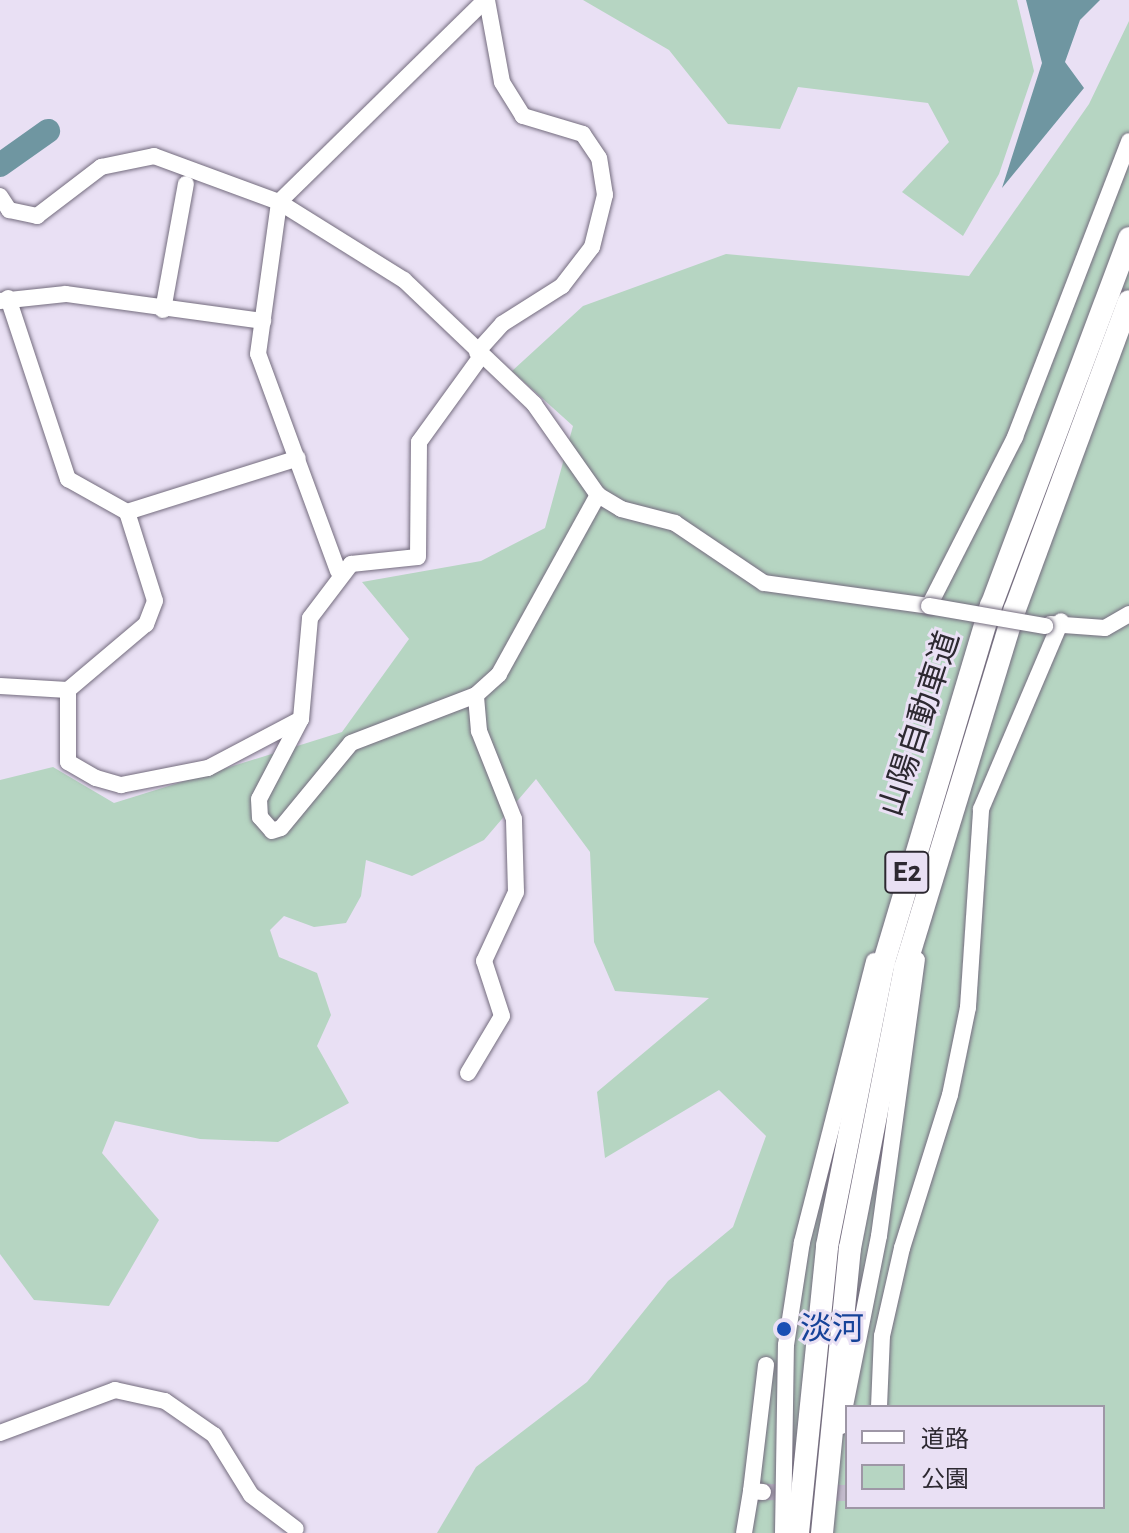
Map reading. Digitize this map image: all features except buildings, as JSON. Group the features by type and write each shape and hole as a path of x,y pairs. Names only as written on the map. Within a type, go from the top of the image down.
{"highway":[{"name":"山陽自動車道","path":"798,1533 812,1363 845,1137 910,863 991,606 1129,238"},
{"name":"山陽自動車道","path":"822,1533 840,1336 871,1126 950,806 1129,301"}],"street":[{"path":"338,571 298,458 261,374 263,321 279,202 486,0"},
{"path":"486,0 502,82 523,116 583,134 599,158 605,195 592,247 562,286 502,324 419,442 418,557 338,571 310,618 301,719 259,799 260,817 272,831 291,822 322,772 351,743 476,695 499,674 598,495"},
{"path":"929,606 1015,437 1129,141"},
{"path":"0,196 9,210 37,216 101,167 154,156 279,202 404,280 534,404 598,495 621,509 675,523 764,583 1105,628 1129,614"},
{"path":"163,310 186,184"},
{"path":"0,686 68,690 146,624 155,601 127,512 68,479 4,300 66,294 163,310 263,321"},
{"path":"127,512 298,458"},
{"path":"879,1405 882,1336 902,1248 950,1095 968,1007 981,809 1053,623"},
{"path":"68,690 68,762 121,785 208,768 301,719"},
{"path":"468,1073 502,1016 484,961 516,892 514,819 479,731 476,695"},
{"path":"849,1405 915,973 950,806"},
{"path":"783,1533 785,1360 802,1242 866,991 910,863"},
{"path":"744,1533 757,1491 766,1365"},
{"path":"0,1433 115,1390 165,1401 214,1435 251,1495 296,1529"},
{"path":"829,1533 845,1429"}],"green space":[{"path":"583,0 1017,0 1034,71 999,174 963,236 902,192 949,142 928,103 798,87 780,129 728,124 669,50"},
{"path":"1129,21 1129,1533 437,1533 476,1467 587,1382 668,1281 733,1227 766,1136 719,1090 605,1158 597,1092 709,998 615,991 594,942 590,852 536,779 484,840 412,876 366,860 361,896 346,923 314,927 284,916 270,930 279,957 317,973 331,1015 317,1046 349,1103 278,1142 200,1139 115,1121 102,1153 159,1220 109,1306 34,1300 0,1254 0,780 53,767 114,803 342,732 409,639 362,582 481,561 545,528 573,426 512,371 583,306 726,254 969,276 1089,104"}],"shaded area":[{"path":"1026,0 1100,0 1080,20 1065,62 1084,88 1002,188 1042,63"}],"waterway":[{"path":"0,165 48,131"}],"tunnel":[{"path":"763,1492 845,1493"}],"place":[{"name":"淡河","path":"784,1329"}]}
